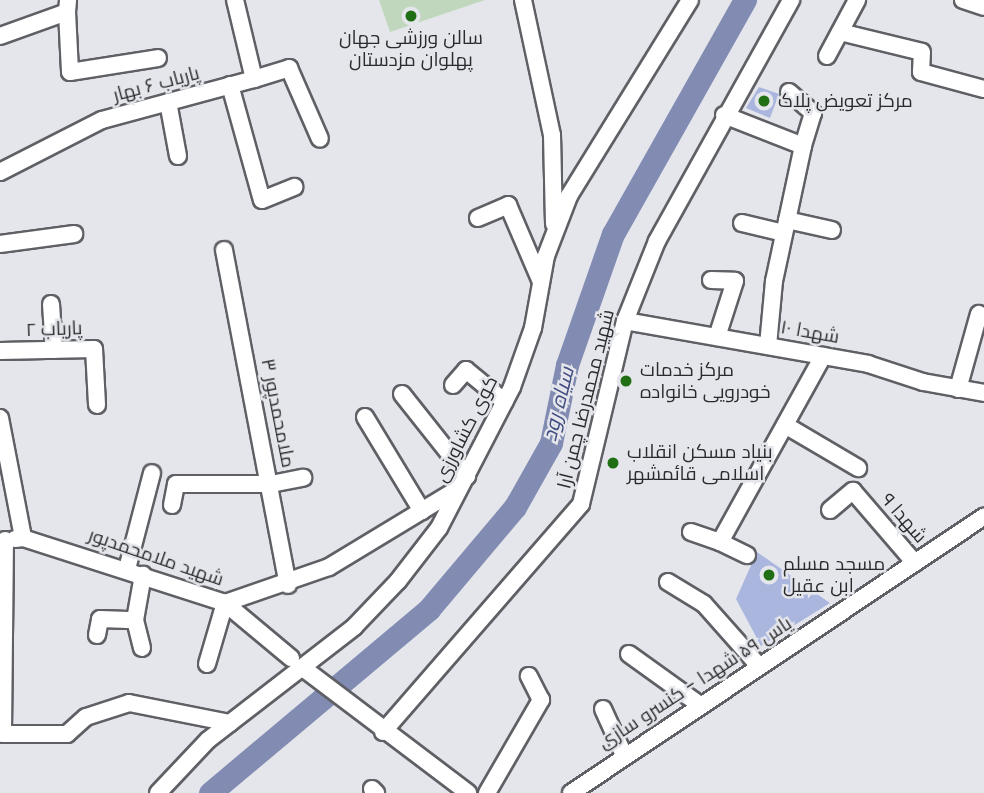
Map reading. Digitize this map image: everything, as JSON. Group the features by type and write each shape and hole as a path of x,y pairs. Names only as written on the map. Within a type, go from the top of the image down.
{"street":[{"path":"235,0 254,79"},
{"path":"523,0 552,135 555,233"},
{"name":"کوی کشاورزی","path":"158,793 230,723 354,627 427,543 505,402 533,328 541,282 569,196 690,0"},
{"name":"شهید محمدرضا چمن آرا","path":"377,727 567,527 581,504 625,321 657,241 724,115 791,0"},
{"path":"827,56 856,0"},
{"path":"963,0 984,7"},
{"path":"0,36 68,6 70,72 158,58"},
{"path":"840,32 922,52 921,72 984,89"},
{"name":"پاریاب ۶ بهار","path":"0,172 102,120 289,68 320,139"},
{"path":"230,85 262,200 295,187"},
{"path":"768,346 785,226 813,113 789,92"},
{"path":"168,102 178,156"},
{"path":"724,115 803,146"},
{"path":"478,218 508,205 541,282"},
{"path":"742,223 832,230"},
{"path":"0,244 74,233"},
{"name":"ملامحمدپور ۳","path":"224,250 271,484 288,585"},
{"path":"711,280 735,281 717,337"},
{"path":"51,304 54,350"},
{"path":"958,389 979,314"},
{"name":"شهدا ۱۰","path":"625,321 823,356 984,393"},
{"name":"پاریاب ۲","path":"0,351 94,349 97,405"},
{"path":"720,542 823,356"},
{"path":"453,385 471,364 505,402"},
{"path":"402,394 463,482"},
{"path":"365,417 422,511"},
{"path":"0,418 23,538 2,540 3,734 67,734 86,717 129,704 230,723"},
{"path":"785,425 858,468"},
{"path":"127,569 152,473"},
{"path":"172,505 176,484 271,484 303,478"},
{"name":"شهید ملامحمدپور","path":"23,538 127,569 225,603 288,585 402,524 463,482"},
{"name":"شهدا ۹","path":"830,510 853,491 915,563"},
{"name":"یاس ۵۹ شهدا - کنسرو سازی","path":"570,793 984,517"},
{"path":"402,524 427,543"},
{"path":"691,532 747,555"},
{"path":"142,648 135,620 144,575"},
{"path":"668,582 704,604 759,666"},
{"path":"207,664 225,603 377,727 446,789 468,793"},
{"path":"97,635 100,619 135,620"},
{"path":"629,654 700,705"},
{"path":"487,793 541,700 529,676"},
{"path":"603,709 624,755"}],"green space":[{"name":"سالن ورزشی جهان پهلوان مزدستان","path":"379,0 485,0 390,32"}],"building":[{"name":"مرکز تعویض پلاک","path":"759,87 779,94 770,118 746,108"},
{"name":"مسجد مسلم ابن عقیل","path":"757,552 830,603 761,646 736,599"}],"waterway":[{"name":"سیاه رود","path":"210,793 429,609 515,507 551,443 567,365 613,234 745,0"}],"place":[{"name":"سالن ورزشی جهان پهلوان مزدستان","path":"411,16"},
{"name":"مرکز تعویض پلاک","path":"764,101"},
{"name":"مرکز خدمات خودرویی خانواده","path":"626,381"},
{"name":"بنیاد مسکن انقلاب اسلامی قائمشهر","path":"613,463"},
{"name":"مسجد مسلم ابن عقیل","path":"769,575"}]}
